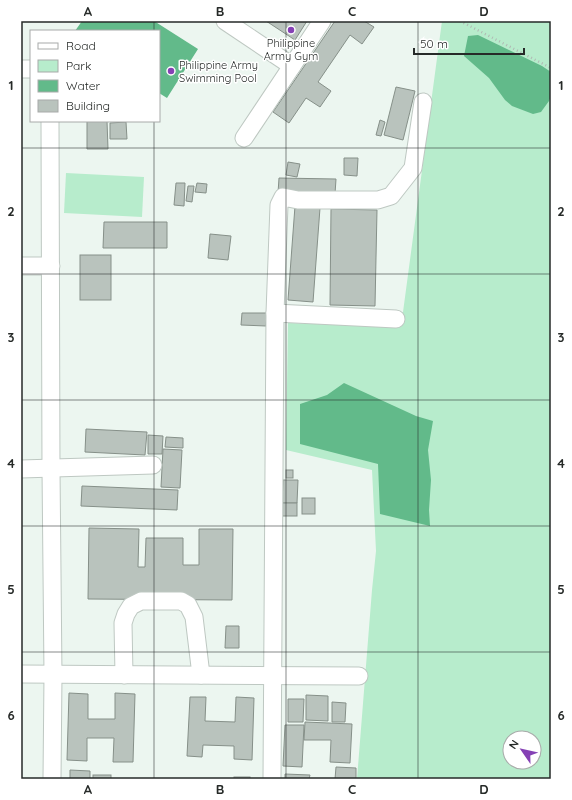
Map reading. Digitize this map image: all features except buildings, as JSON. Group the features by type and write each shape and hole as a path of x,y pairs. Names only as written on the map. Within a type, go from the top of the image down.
{"street":[{"path":"225,21 292,66"},
{"path":"244,138 322,21"},
{"path":"272,779 275,313 279,205 283,197 298,200 378,200 391,196 413,168 423,102"},
{"path":"50,122 53,675 52,779"},
{"path":"21,266 51,266"},
{"path":"275,313 396,319"},
{"path":"21,470 153,465"},
{"path":"124,675 123,623 131,606 140,601 181,601 188,605 194,617 201,675"},
{"path":"21,674 359,676"}],"path":[{"path":"460,21 551,68"}],"green space":[{"path":"442,21 551,21 551,779 357,779 376,551 372,470 286,450 288,323 401,327"},
{"path":"66,173 144,177 142,217 64,213"}],"water":[{"name":"Philippine Army Swimming Pool","path":"82,21 154,21 198,49 167,98 160,94 160,30 76,30"},
{"path":"478,35 542,66 551,72 551,96 541,112 533,114 512,106 505,100 489,78 464,56 468,36"},
{"path":"344,383 416,416 433,421 428,450 431,480 429,510 430,526 380,514 378,464 300,444 300,404 327,395"}],"place":[{"name":"Philippine Army Gym","path":"291,30"},
{"name":"Philippine Army Swimming Pool","path":"171,71"}]}
